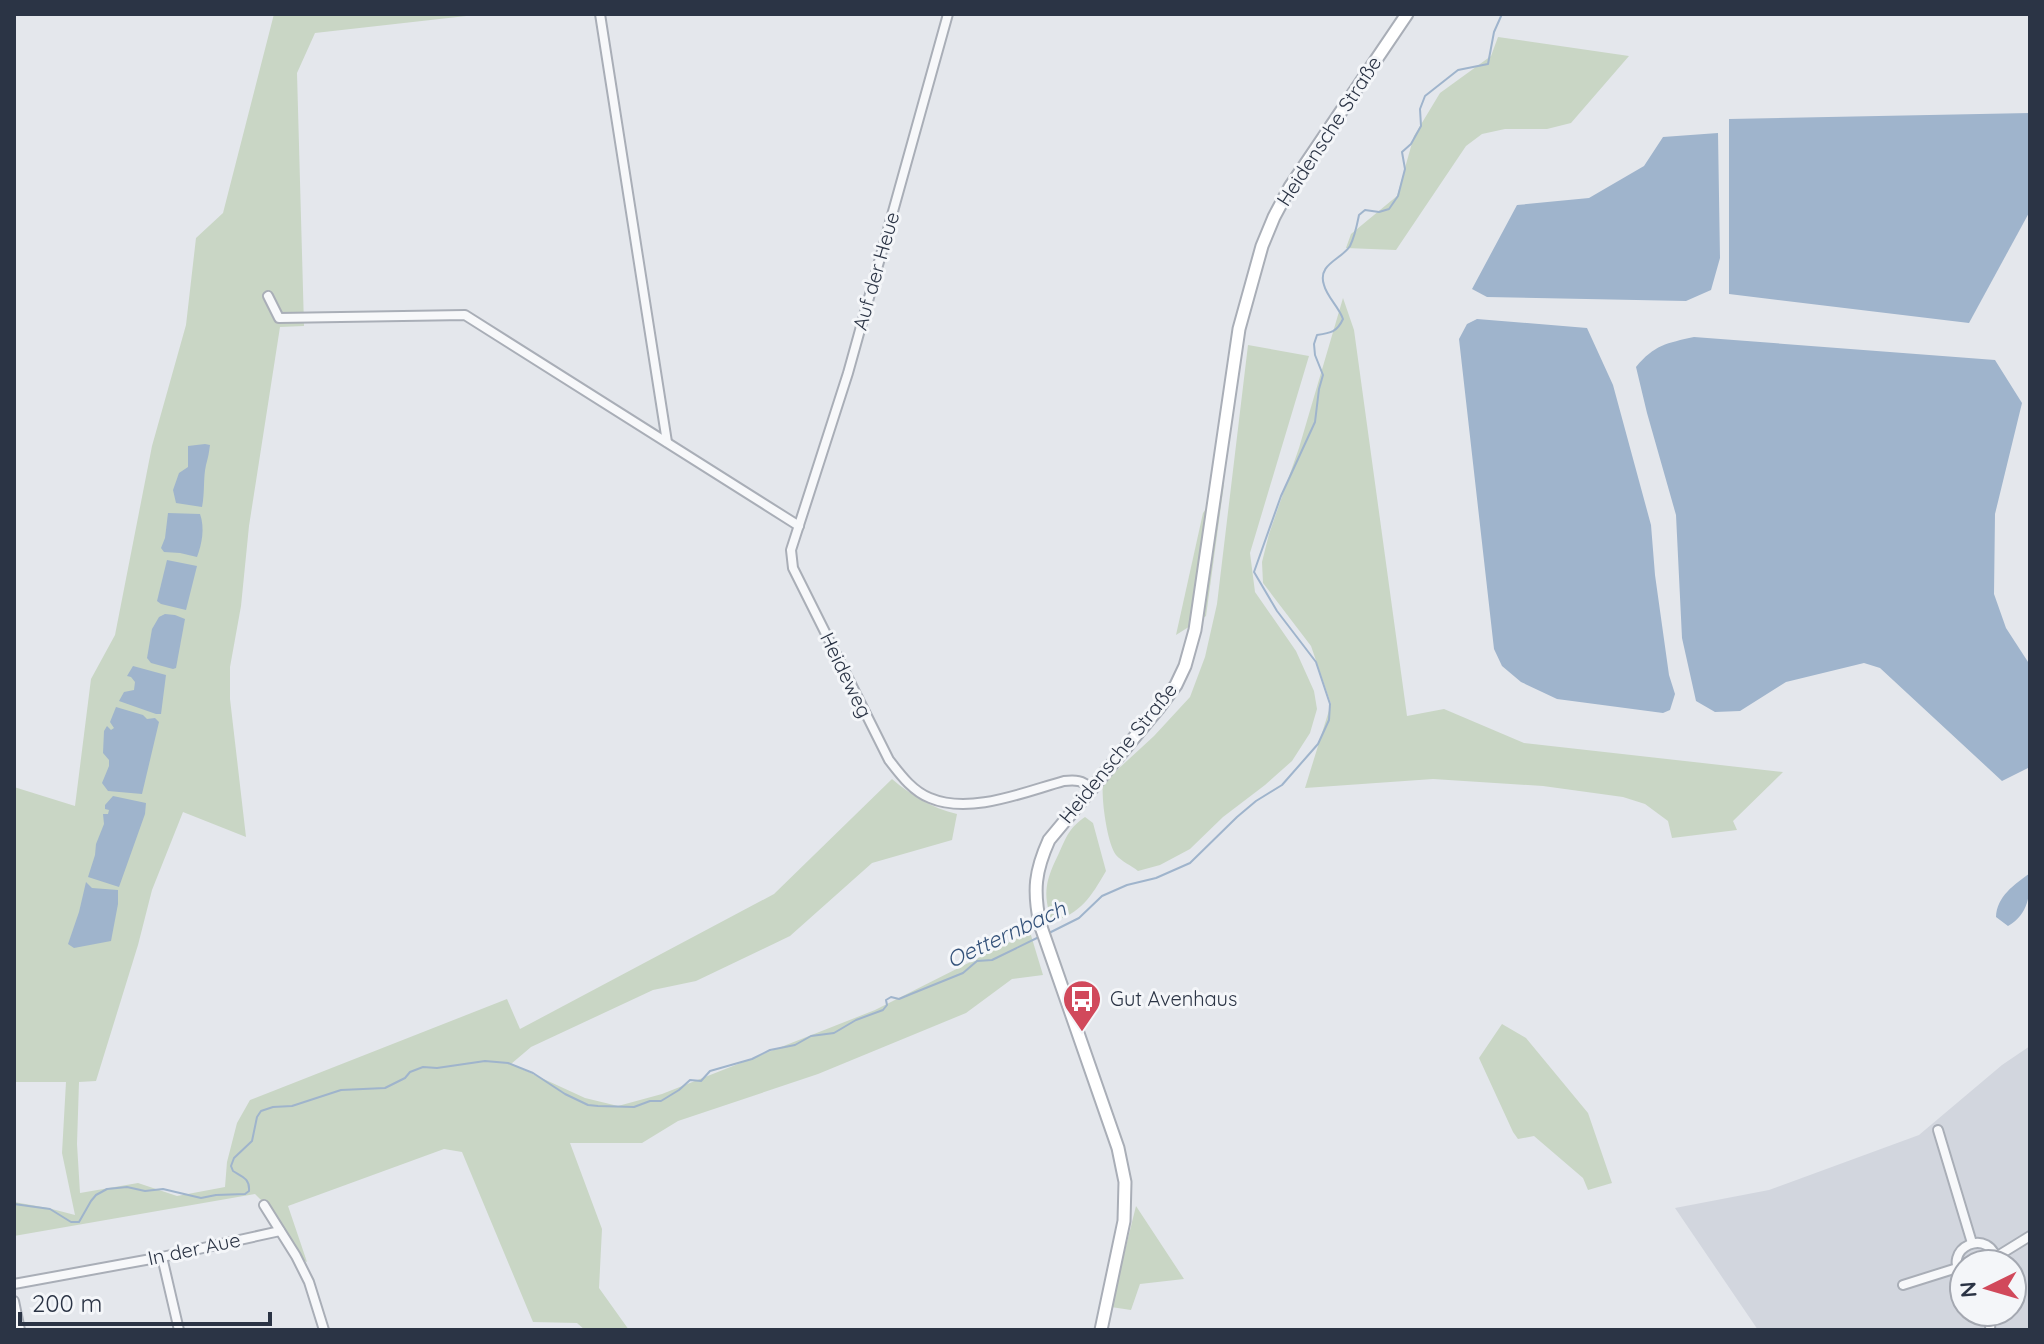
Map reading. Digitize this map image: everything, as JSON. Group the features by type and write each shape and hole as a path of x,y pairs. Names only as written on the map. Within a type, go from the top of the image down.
{"main road":[{"name":"Heidensche Straße","path":"1101,1330 1124,1221 1126,1199 1123,1167 1040,924 1035,899 1040,859 1049,840 1158,709 1176,685 1185,666 1192,646 1239,329 1262,246 1290,187 1407,14"}],"street":[{"path":"600,14 667,442"},
{"name":"Auf der Heue","path":"799,526 848,373 948,14"},
{"path":"268,296 279,318 465,315 799,526"},
{"name":"Heideweg","path":"799,526 791,550 793,568 889,760 906,782 928,798 949,804 984,803 1064,781 1077,780 1091,788"},
{"path":"1938,1130 1972,1243"},
{"path":"264,1205 309,1282 324,1330"},
{"name":"In der Aue","path":"14,1284 162,1257 280,1231"},
{"path":"1964,1248 1972,1243 1990,1248"},
{"path":"162,1257 179,1330"},
{"path":"1903,1285 1948,1271"},
{"path":"14,1301 20,1330"}],"shaded area":[{"path":"2030,1046 2030,1330 1758,1330 1675,1208 1769,1190 1919,1135 2002,1065"}],"green space":[{"path":"274,14 484,14 315,33 297,73 304,326 280,327 230,667 230,699 246,837 183,812 152,890 96,1081 79,1082 77,1144 80,1193 138,1183 177,1196 225,1187 227,1162 237,1123 250,1100 507,999 520,1029 774,894 892,779 923,801 957,814 952,840 872,863 790,936 696,981 653,990 531,1047 511,1064 585,1098 618,1106 662,1094 875,1010 1030,932 1043,975 1012,979 966,1013 818,1074 678,1121 642,1143 570,1143 602,1229 599,1288 629,1330 585,1330 577,1323 533,1322 462,1152 444,1149 288,1206 307,1262 300,1259 276,1215 255,1194 14,1236 14,1202 75,1215 62,1153 66,1082 14,1082 14,787 75,806 91,679 115,635 152,446 186,325 196,238 223,213"},
{"path":"1498,37 1629,56 1571,123 1547,129 1505,129 1482,134 1466,146 1396,250 1346,248 1351,234 1397,196 1414,136 1440,93 1491,56"},
{"path":"1343,298 1354,330 1407,716 1444,709 1524,743 1783,772 1733,821 1737,830 1672,838 1668,821 1645,804 1623,797 1543,786 1433,779 1305,788 1331,704 1311,646 1263,583 1262,562"},
{"path":"1248,345 1309,356 1250,553 1255,592 1296,651 1314,691 1317,709 1310,733 1292,761 1223,817 1190,849 1160,865 1138,871 1118,857 1113,849 1105,820 1103,783 1154,736 1190,697 1205,657 1217,604"},
{"path":"1224,484 1206,616 1176,635 1203,513"},
{"path":"1085,817 1093,823 1106,871 1084,903 1071,914 1052,922 1046,894 1048,879 1069,833"},
{"path":"1502,1024 1526,1038 1588,1113 1612,1183 1588,1190 1583,1178 1534,1136 1518,1139 1513,1132 1479,1058"},
{"path":"1136,1206 1184,1279 1140,1284 1131,1310 1111,1307"}],"water":[{"path":"2030,113 2030,211 1969,323 1729,294 1729,119"},
{"path":"1718,133 1720,258 1711,290 1686,301 1487,297 1472,289 1517,205 1589,198 1644,166 1663,137"},
{"path":"1477,319 1587,328 1613,385 1651,525 1669,675 1675,694 1670,710 1663,713 1557,699 1521,682 1502,666 1494,649 1459,339 1467,324"},
{"path":"1694,337 1995,360 2022,403 1995,514 1994,594 2006,628 2030,665 2030,767 2002,781 1880,668 1864,663 1786,682 1740,711 1715,712 1696,701 1682,638 1676,515 1636,367 1662,346"},
{"path":"210,445 202,507 176,503 173,490 179,473 188,467 188,446"},
{"path":"168,513 200,514 202,536 197,557 164,552 161,548"},
{"path":"167,560 197,566 186,610 157,601"},
{"path":"165,614 185,619 176,668 173,669 151,663 147,658 152,629 159,617"},
{"path":"133,666 166,675 161,714 119,701 124,692 134,690 135,682 127,676"},
{"path":"116,707 147,719 155,718 159,722 142,794 108,791 102,783 109,766 109,760 103,753 104,731 107,726 111,730 114,728 110,722"},
{"path":"113,796 146,803 145,814 119,887 88,877 104,824 103,814 108,814 109,810 105,809 105,805"},
{"path":"2030,873 2029,896 2024,910 2008,926 1996,917 1999,903"},
{"path":"86,882 92,888 118,890 118,904 111,941 74,948 68,944"}],"waterway":[{"name":"Oetternbach","path":"1049,933 1079,918 1102,896 1190,863 1237,817 1282,785 1318,744 1329,720 1330,704 1316,662 1277,611 1254,572 1281,496 1315,422 1323,375 1315,355 1317,335 1333,331 1343,319 1326,289 1324,272 1350,246 1359,215 1365,210 1379,212 1389,209 1398,196 1405,169 1402,152 1411,144 1421,126 1420,109 1425,96 1458,70 1488,64 1494,32 1502,14"},
{"name":"Oetternbach","path":"14,1204 50,1209 71,1222 79,1222 96,1195 107,1189 163,1189 201,1198 245,1194 249,1191 247,1181 231,1166 234,1158 252,1141 261,1111 292,1106 341,1090 385,1088 423,1067 485,1061 508,1063 533,1073 588,1105 634,1107 661,1101 690,1080 701,1081 710,1071 752,1059 770,1050 795,1045 811,1036 834,1033 856,1020 883,1010 886,1000 891,997 899,999 963,973 977,961 992,960 1039,937"}],"place":[{"name":"Gut Avenhaus","path":"1082,1033"}]}
